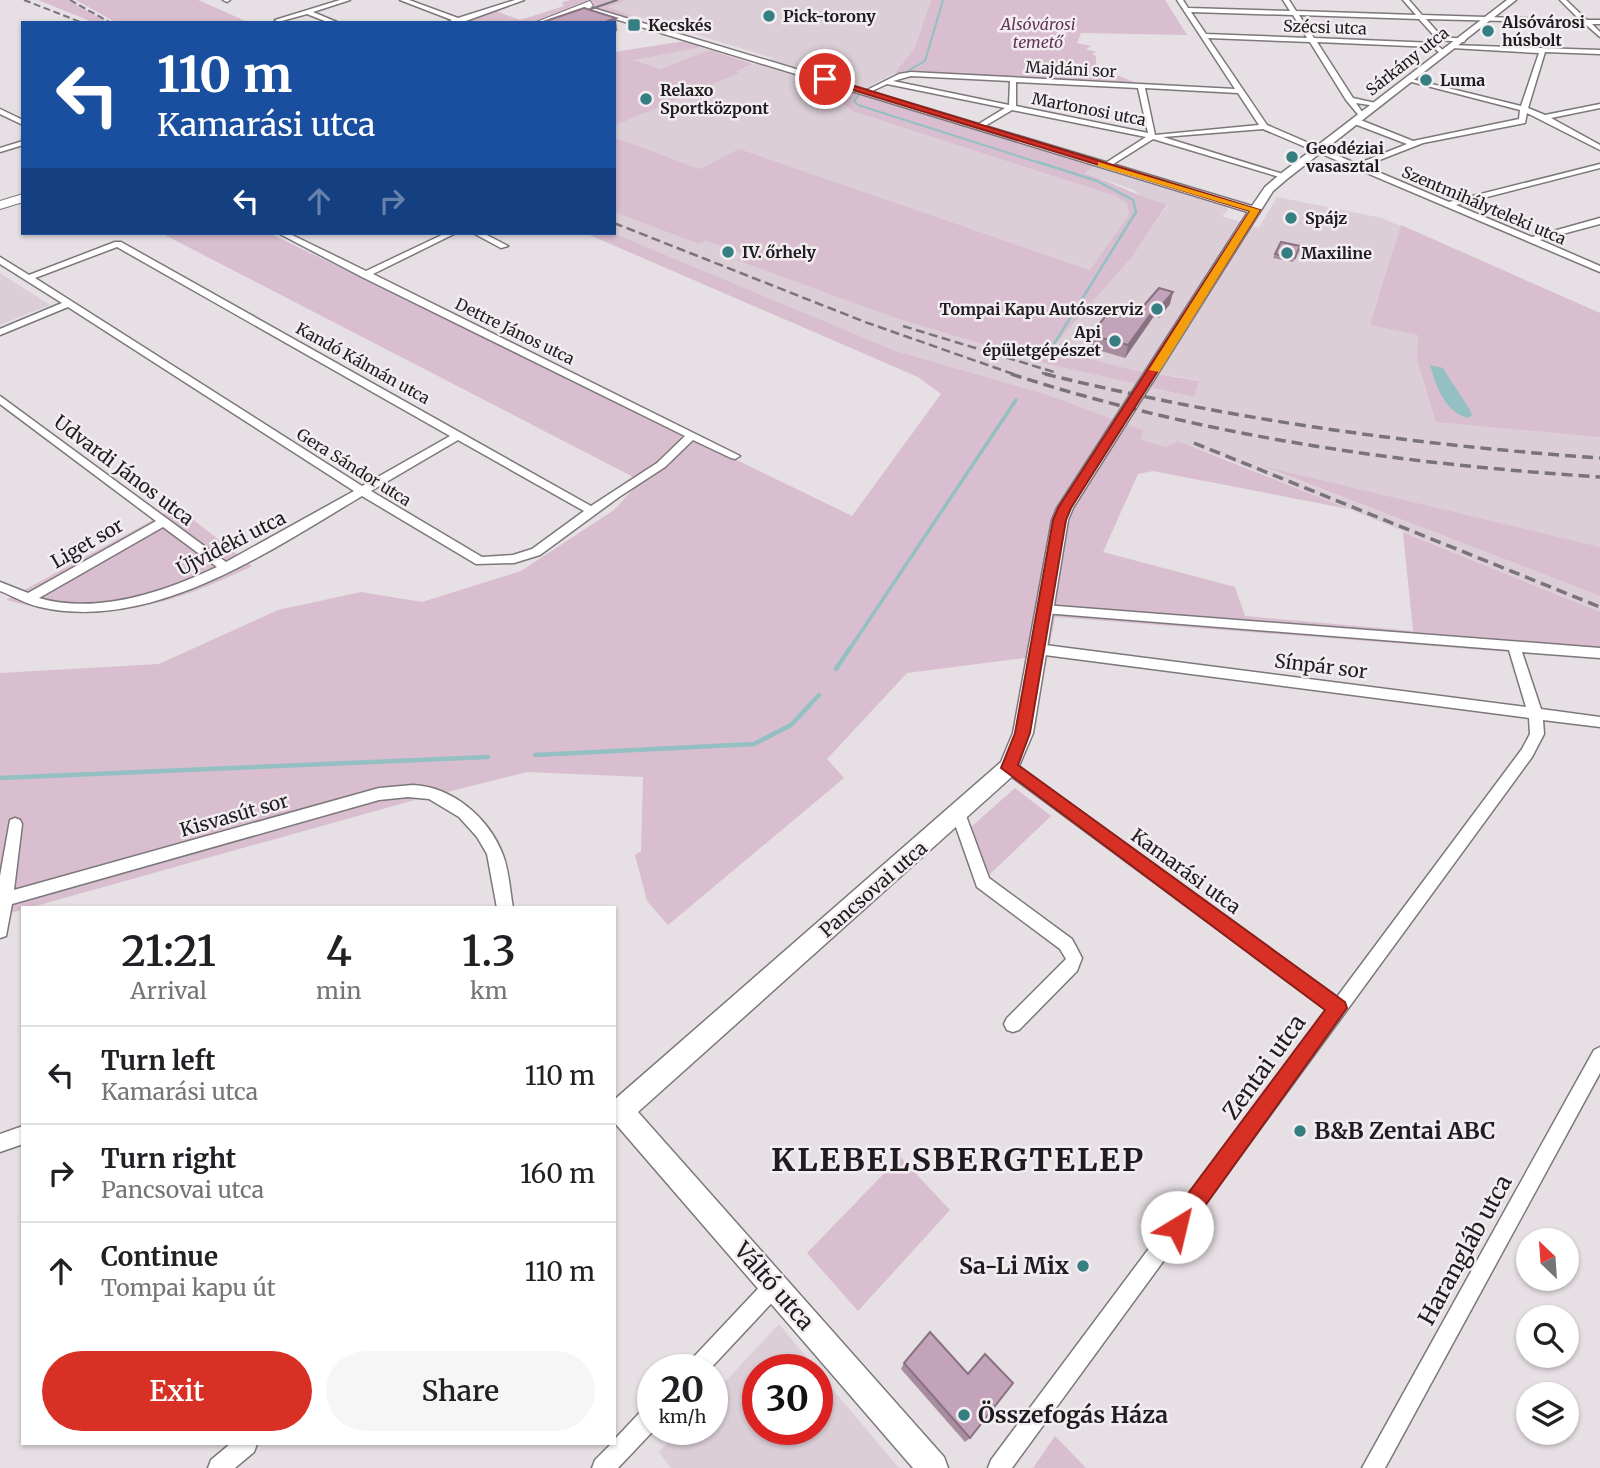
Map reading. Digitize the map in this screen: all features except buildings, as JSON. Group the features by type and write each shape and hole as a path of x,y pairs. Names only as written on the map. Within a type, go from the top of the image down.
{"main road":[{"path":"545,21 580,4 601,0"},
{"path":"0,205 21,199"}],"street":[{"path":"278,20 347,0"},
{"path":"403,0 458,20"},
{"path":"455,21 521,0"},
{"path":"1180,0 1264,127"},
{"path":"1286,0 1350,100 1358,119 1413,144"},
{"path":"1406,0 1440,39 1442,43 1439,49"},
{"name":"Sárkány utca","path":"1255,210 1269,189 1407,80 1439,49 1457,42 1512,0"},
{"path":"1563,0 1600,35"},
{"path":"580,4 1255,210"},
{"path":"1186,10 1466,18 1491,15 1511,19 1600,22"},
{"path":"309,12 331,21"},
{"path":"1466,18 1479,25"},
{"name":"Szécsi utca","path":"1203,36 1439,49"},
{"path":"1440,39 1482,47 1600,52"},
{"path":"1356,167 1413,144 1522,121 1542,52 1539,50"},
{"name":"Majdáni sor","path":"886,82 901,75 1239,91"},
{"path":"980,127 1012,107 1013,80"},
{"path":"1407,80 1524,109 1545,117 1600,148"},
{"path":"866,92 886,82"},
{"name":"Martonosi utca","path":"886,82 1152,136 1283,177"},
{"path":"1141,86 1152,136"},
{"path":"1350,100 1376,104"},
{"path":"1545,117 1600,107"},
{"path":"0,111 21,121"},
{"path":"1107,166 1152,136 1264,127"},
{"name":"Szentmihályteleki utca","path":"1264,127 1600,269"},
{"path":"0,150 21,144"},
{"path":"1447,205 1600,166"},
{"name":"Pancsovai utca","path":"616,1110 1009,768 1023,733 1044,609 1065,508 1255,210"},
{"path":"1531,240 1600,221"},
{"path":"28,278 118,244 121,239 114,235"},
{"name":"Dettre János utca","path":"286,235 735,456"},
{"path":"365,275 448,235"},
{"path":"481,235 504,246"},
{"name":"Kandó Kálmán utca","path":"118,244 592,511"},
{"name":"Gera Sándor utca","path":"3,264 362,491 480,561 514,559 536,552 661,465 692,435"},
{"path":"0,332 68,304"},
{"name":"Udvardi János utca","path":"0,399 227,569"},
{"name":"Újvidéki utca","path":"0,586 29,598 71,606 122,603 177,590 227,569 459,435"},
{"name":"Liget sor","path":"29,598 165,521"},
{"path":"1044,609 1600,653"},
{"name":"Zentai utca","path":"999,1468 1527,753 1537,734 1535,713 1514,647"},
{"name":"Sínpár sor","path":"1037,649 1600,722"},
{"name":"Kamarási utca","path":"1009,768 1338,1008"},
{"name":"Kisvasút sor","path":"5,899 379,794 416,791 435,794 468,818 484,835 495,855 505,906"},
{"path":"958,813 983,882 1066,944 1074,958 1071,965 1013,1024"},
{"path":"0,931 15,824"},
{"name":"Harangláb utca","path":"1373,1468 1600,1056"},
{"name":"Váltó utca","path":"616,1110 933,1468"},
{"path":"0,1143 21,1136"},
{"path":"710,1354 774,1286"},
{"path":"603,1468 637,1432"},
{"path":"219,1468 245,1445"}],"shaded area":[{"path":"627,0 931,0 915,47 895,73 858,92 845,92 839,100 852,111 1115,196 1127,203 1129,213 1091,270 802,172 700,169 616,138 616,125 738,73 735,71 773,58 606,7"},
{"path":"695,46 710,50 660,69 632,59"},
{"path":"1094,166 1226,207 1228,210 1222,216 1259,228 1277,197 1382,218 1600,313 1600,547 1268,469 1600,596 1600,612 1232,461 1178,441 1166,447 1140,440 1142,430 1045,394 896,351 616,234 616,213 699,244 706,241 745,256 738,259 898,319 1052,365 1194,397 1198,380 1133,370 1051,349 1132,257 1167,205 1145,200 1134,190 1084,172"},
{"path":"0,273 50,305 0,325"},
{"path":"779,1324 804,1354 751,1354"},
{"path":"742,1364 742,1445 833,1445 833,1390 899,1468 671,1468 659,1452 666,1445 728,1445 728,1379"}],"green space":[{"path":"38,0 68,0 105,21 90,21"},
{"path":"76,0 198,0 245,21 113,21"},
{"path":"627,0 608,7 634,16 594,21 469,21 493,10 520,20 564,6 562,2"},
{"name":"Alsóvárosi temető","path":"931,0 1165,0 1187,35 1081,33 1077,43 1091,46 1086,49 1096,52 1092,54 1096,56 1096,70 1090,70 1090,74 1119,76 1139,84 895,73 915,47"},
{"name":"Relaxo Sportközpont","path":"685,41 705,46 634,60 660,69 710,50 753,64 736,71 739,73 616,125 616,52"},
{"path":"847,89 1094,166 1085,173 1167,204 1132,257 1051,349 1133,370 1199,381 1194,397 1052,365 898,319 737,260 744,255 706,241 699,244 616,213 616,138 700,169 739,149 1090,270 1129,214 1127,203 1115,196 852,111 839,100 844,93 841,91"},
{"path":"1401,225 1600,313 1600,437 1436,422 1417,359 1418,335 1370,325"},
{"path":"616,234 896,351 1045,394 1143,430 1141,440 1166,447 1178,441 1349,509 1153,471 1138,474 1103,552 1235,587 1245,616 1413,631 1403,532 1600,612 1600,659 1055,617 1048,655 907,673 827,759 844,778 668,925 647,901 635,855 641,851 643,777 527,772 411,801 36,906 21,906 21,910 0,916 0,673 159,664 278,610 361,592 422,602 521,571 614,510 641,481 165,235 273,235 852,516 941,394 918,377 590,235"},
{"path":"1262,466 1600,547 1600,596"},
{"path":"177,507 252,566 191,592 132,608 71,611 39,608 6,600"},
{"path":"1015,788 1051,816 988,876 971,827"},
{"path":"900,1157 950,1210 858,1311 807,1253"},
{"path":"1055,1436 1086,1468 1033,1468"}],"water":[{"path":"1430,365 1443,368 1472,415 1468,418 1460,415 1447,404 1438,389"}],"waterway":[{"path":"909,70 925,61 943,0"},
{"path":"859,95 854,101 858,105 1043,164"},
{"path":"1038,162 1097,181 1133,200 1136,212 1054,344"},
{"path":"849,650 1016,400"},
{"path":"836,669 850,648"},
{"path":"535,755 754,744 791,725 819,695"},
{"path":"0,778 488,757"}],"tram line":[{"path":"556,21 617,0"}],"railway":[{"path":"24,0 78,21"},
{"path":"70,0 107,21"},
{"path":"616,224 865,322 1016,375"},
{"path":"903,326 1054,372"},
{"path":"1042,373 1052,375"},
{"path":"1011,374 1156,414 1302,444 1450,464 1600,477"},
{"path":"1045,374 1182,404 1321,428 1460,446 1600,458"},
{"path":"1194,443 1600,607"}],"slow traffic":[{"path":"1101,164 1255,210 1155,370"}],"place":[{"name":"Pick-torony","path":"769,16"},
{"name":"Kecskés","path":"634,25"},
{"name":"Alsóvárosi húsbolt","path":"1488,31"},
{"name":"Luma","path":"1426,80"},
{"name":"Relaxo Sportközpont","path":"646,99"},
{"name":"Geodéziai vasasztal","path":"1292,157"},
{"name":"Spájz","path":"1291,218"},
{"name":"IV. őrhely","path":"728,252"},
{"name":"Maxiline","path":"1287,253"},
{"name":"Tompai Kapu Autószerviz","path":"1157,309"},
{"name":"Api épületgépészet","path":"1115,341"},
{"name":"B&B Zentai ABC","path":"1300,1131"},
{"name":"Sa-Li Mix","path":"1083,1266"},
{"name":"Összefogás Háza","path":"964,1415"}],"district":[{"name":"KLEBELSBERGTELEP","path":"958,1160"}],"route":[{"path":"825,79 1255,210 1152,376 1065,508 1060,520 1023,733 1009,768 1338,1008 1177,1227"}]}
